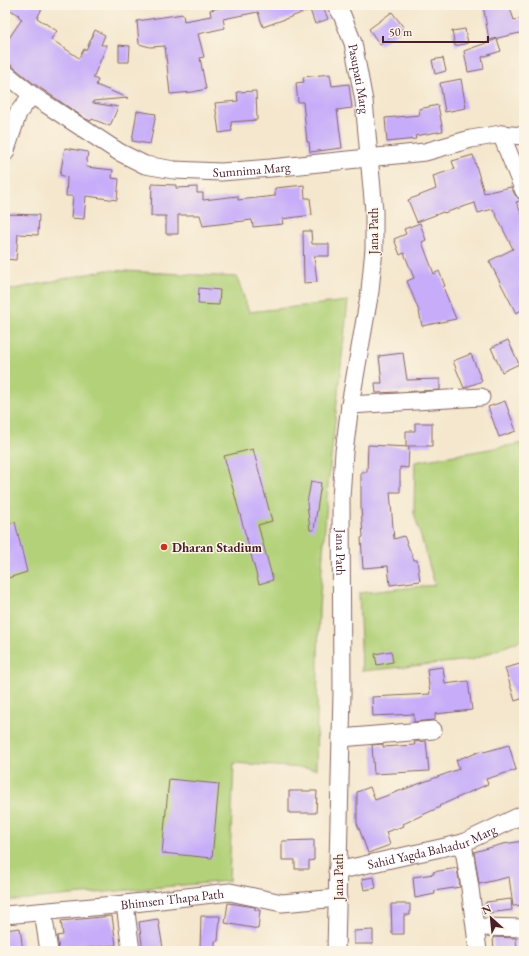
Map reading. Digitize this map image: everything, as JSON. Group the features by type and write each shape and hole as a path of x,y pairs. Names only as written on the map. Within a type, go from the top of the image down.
{"street":[{"name":"Pasupati Marg","path":"336,5 342,15 353,43 364,101 368,157"},
{"name":"Sumnima Marg","path":"5,73 32,95 118,152 145,165 174,170 221,172 425,152 471,139 501,134 524,136"},
{"path":"5,153 18,113 32,95"},
{"path":"501,134 524,191"},
{"name":"Jana Path","path":"336,951 341,738 341,498 344,452 350,405 370,291 374,249 374,211 368,157"},
{"path":"350,405 480,397"},
{"path":"341,738 433,730"},
{"name":"Sahid Yagda Bahadur Marg","path":"337,871 463,844 524,814"},
{"path":"463,844 476,927 478,951"},
{"name":"Bhimsen Thapa Path","path":"5,915 125,904 230,892 282,903 338,898"},
{"path":"125,904 131,951"},
{"path":"43,912 49,951"},
{"path":"476,927 524,928"}],"green space":[{"name":"Dharan Stadium","path":"107,270 237,277 249,312 348,301 328,485 319,609 316,769 234,763 229,881 5,901 5,291"},
{"path":"524,443 524,639 472,660 362,671 359,593 435,585 414,513 415,462"}],"building":[{"path":"5,5 44,5 37,18 57,31 51,39 79,58 84,49 86,50 95,30 105,35 101,45 107,45 93,78 98,80 96,85 128,98 93,101 93,103 118,107 110,126 92,119 91,121 86,119 33,83 11,65 5,63 5,44 22,19 18,16 19,15 5,7"},
{"path":"233,5 322,5 328,19 315,24 310,10 263,27 258,12 223,19 225,28 198,34 204,57 200,58 206,89 170,94 165,46 150,47 139,44 137,21 183,14 184,21 211,16 210,10"},
{"path":"483,5 509,5 514,20 524,18 524,32 489,40"},
{"path":"392,12 404,28 380,45 369,29"},
{"path":"465,29 468,43 455,46 452,31"},
{"path":"497,39 501,51 482,57 484,69 468,72 464,51"},
{"path":"119,45 130,46 129,62 119,62"},
{"path":"443,58 446,71 435,74 432,60"},
{"path":"330,74 332,86 349,84 352,108 337,110 342,148 310,152 309,142 307,142 303,102 298,102 296,83 304,82 303,77"},
{"path":"461,79 466,108 445,112 440,83"},
{"path":"256,91 257,120 231,122 232,131 219,133 215,103 238,101 237,92"},
{"path":"438,105 443,131 415,136 416,139 387,142 385,118 420,115 419,109"},
{"path":"137,111 156,114 150,144 132,141"},
{"path":"65,148 88,152 86,167 113,170 112,178 119,179 117,200 86,196 84,219 71,218 73,196 66,196 67,177 60,175"},
{"path":"473,155 484,193 511,187 515,195 520,200 516,202 524,219 524,309 516,313 489,261 513,249 493,209 478,213 475,203 444,213 443,212 417,222 408,200 436,189 433,176 455,169 452,161"},
{"path":"152,184 176,185 176,188 197,187 197,193 203,193 203,200 238,196 238,200 275,196 275,188 304,185 305,198 310,198 312,215 282,219 283,224 253,227 252,220 203,226 200,215 178,215 178,234 166,234 166,216 151,216"},
{"path":"5,214 39,215 38,235 18,234 16,260 5,259"},
{"path":"420,223 426,240 422,242 434,274 439,271 445,286 443,287 456,319 422,326 419,311 407,281 414,278 404,253 400,255 394,239 406,234 404,229"},
{"path":"303,231 311,231 312,244 329,244 329,256 314,256 317,282 304,283"},
{"path":"199,288 220,290 219,305 198,304"},
{"path":"508,340 519,364 502,372 491,348"},
{"path":"403,353 407,380 440,379 440,390 376,393 375,383 382,383 379,356"},
{"path":"471,354 482,381 464,388 453,361"},
{"path":"505,401 516,431 499,437 488,407"},
{"path":"415,423 432,423 432,446 406,446 406,431 415,431"},
{"path":"368,445 409,447 408,468 400,467 400,492 390,492 394,539 404,536 414,560 417,560 420,581 390,585 388,566 363,568 361,538 363,537 361,472 367,472"},
{"path":"253,449 272,521 258,525 273,580 259,584 224,456"},
{"path":"311,481 321,483 314,530 310,530 307,503"},
{"path":"15,522 27,572 5,579 5,525"},
{"path":"391,651 393,662 377,665 375,654"},
{"path":"524,663 524,698 515,701 505,668"},
{"path":"443,667 445,684 468,681 472,710 435,714 435,720 414,722 414,714 373,716 372,697 430,694 427,669"},
{"path":"426,741 429,771 374,774 372,745 383,744 383,747 415,745 414,742"},
{"path":"509,745 516,770 486,779 488,784 403,824 404,826 386,832 390,845 368,853 357,823 357,792 370,787 375,800 459,769 456,760 483,750 484,752"},
{"path":"169,779 219,784 212,858 162,853"},
{"path":"289,791 317,791 316,813 289,813"},
{"path":"314,840 314,860 309,861 309,869 295,869 295,860 282,860 282,841"},
{"path":"524,841 524,905 513,906 509,877 479,884 474,852 503,844"},
{"path":"457,868 460,887 434,891 435,894 415,898 413,877 434,874 433,872"},
{"path":"374,877 376,888 364,890 362,879"},
{"path":"511,899 512,910 487,913 486,902"},
{"path":"228,903 255,907 255,910 260,910 258,929 225,923"},
{"path":"391,904 410,904 410,915 404,915 404,934 392,934"},
{"path":"112,916 116,945 79,949 80,951 59,951 57,936 63,935 61,921"},
{"path":"201,916 220,916 218,941 215,941 215,951 200,951"},
{"path":"158,919 163,948 143,951 139,922"},
{"path":"20,928 23,951 5,951 5,930"},
{"path":"373,930 373,944 354,944 354,931"},
{"path":"493,937 516,938 517,951 494,951"}],"place":[{"name":"Dharan Stadium","path":"164,547"}]}
